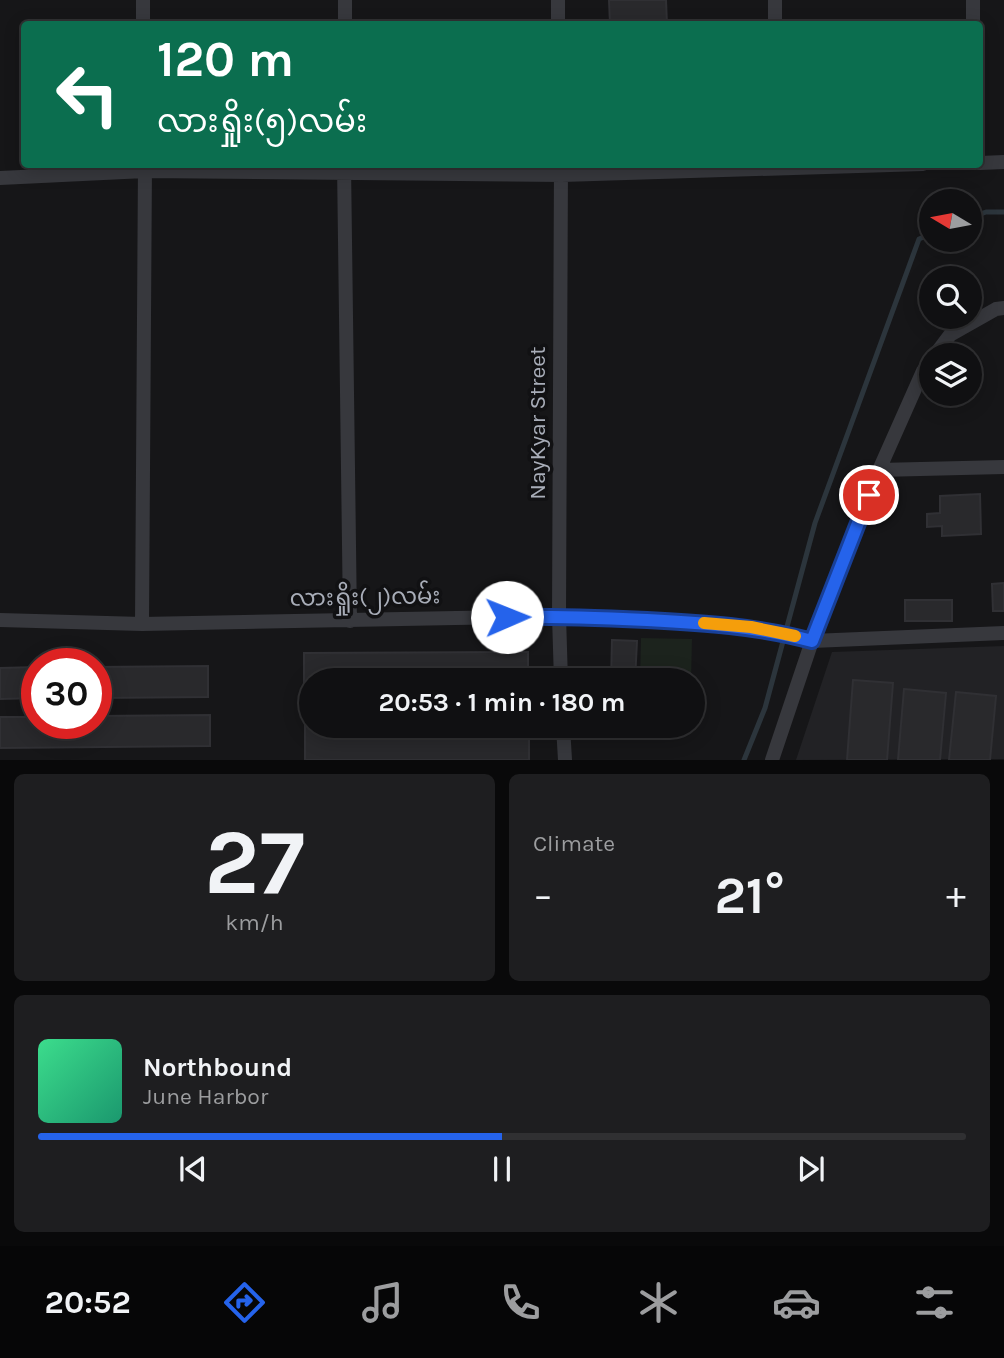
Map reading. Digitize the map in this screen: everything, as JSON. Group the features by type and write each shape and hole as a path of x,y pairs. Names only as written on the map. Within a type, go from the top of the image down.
{"street":[{"path":"143,0 143,21"},
{"path":"345,0 345,21"},
{"path":"558,0 558,21"},
{"path":"775,0 775,21"},
{"path":"973,0 973,21"},
{"path":"983,163 1004,162"},
{"path":"0,178 145,168 704,168"},
{"path":"142,624 145,168"},
{"path":"344,169 350,621"},
{"name":"NayKyar Street","path":"561,170 561,668"},
{"path":"944,343 950,335 996,309 1004,308"},
{"path":"772,760 812,641 879,470 919,380"},
{"path":"879,470 1004,467"},
{"name":"လားရှိုး(၂)လမ်း","path":"0,620 142,624 559,616 726,624 774,631 812,641 1004,633"},
{"path":"564,738 565,760"}],"shaded area":[{"path":"641,638 692,639 691,668 640,668"},
{"path":"1004,646 1004,759 796,760 832,652"}],"building":[{"path":"609,0 666,0 667,21 610,21"},
{"path":"980,494 981,534 942,536 942,526 927,527 927,514 940,513 940,496"},
{"path":"1004,583 1004,611 993,611 992,584"},
{"path":"905,600 952,600 952,621 905,621"},
{"path":"612,640 637,641 636,668 611,668"},
{"path":"528,652 528,668 304,668 304,653"},
{"path":"208,666 208,697 112,698 112,667"},
{"path":"21,667 21,698 0,699 0,668"},
{"path":"853,680 893,683 887,760 847,760"},
{"path":"904,689 946,693 940,760 898,760"},
{"path":"956,692 996,696 990,760 949,760"},
{"path":"210,715 210,746 0,748 0,717 21,717 21,739 112,739 112,716"},
{"path":"305,738 529,738 529,760 305,760"}],"waterway":[{"path":"982,214 1004,212"},
{"path":"744,760 765,708 815,523 919,239"}],"slow traffic":[{"path":"704,623 751,627 795,636"}],"route":[{"path":"507,617 559,616 726,624 774,631 812,641 869,495"}]}
